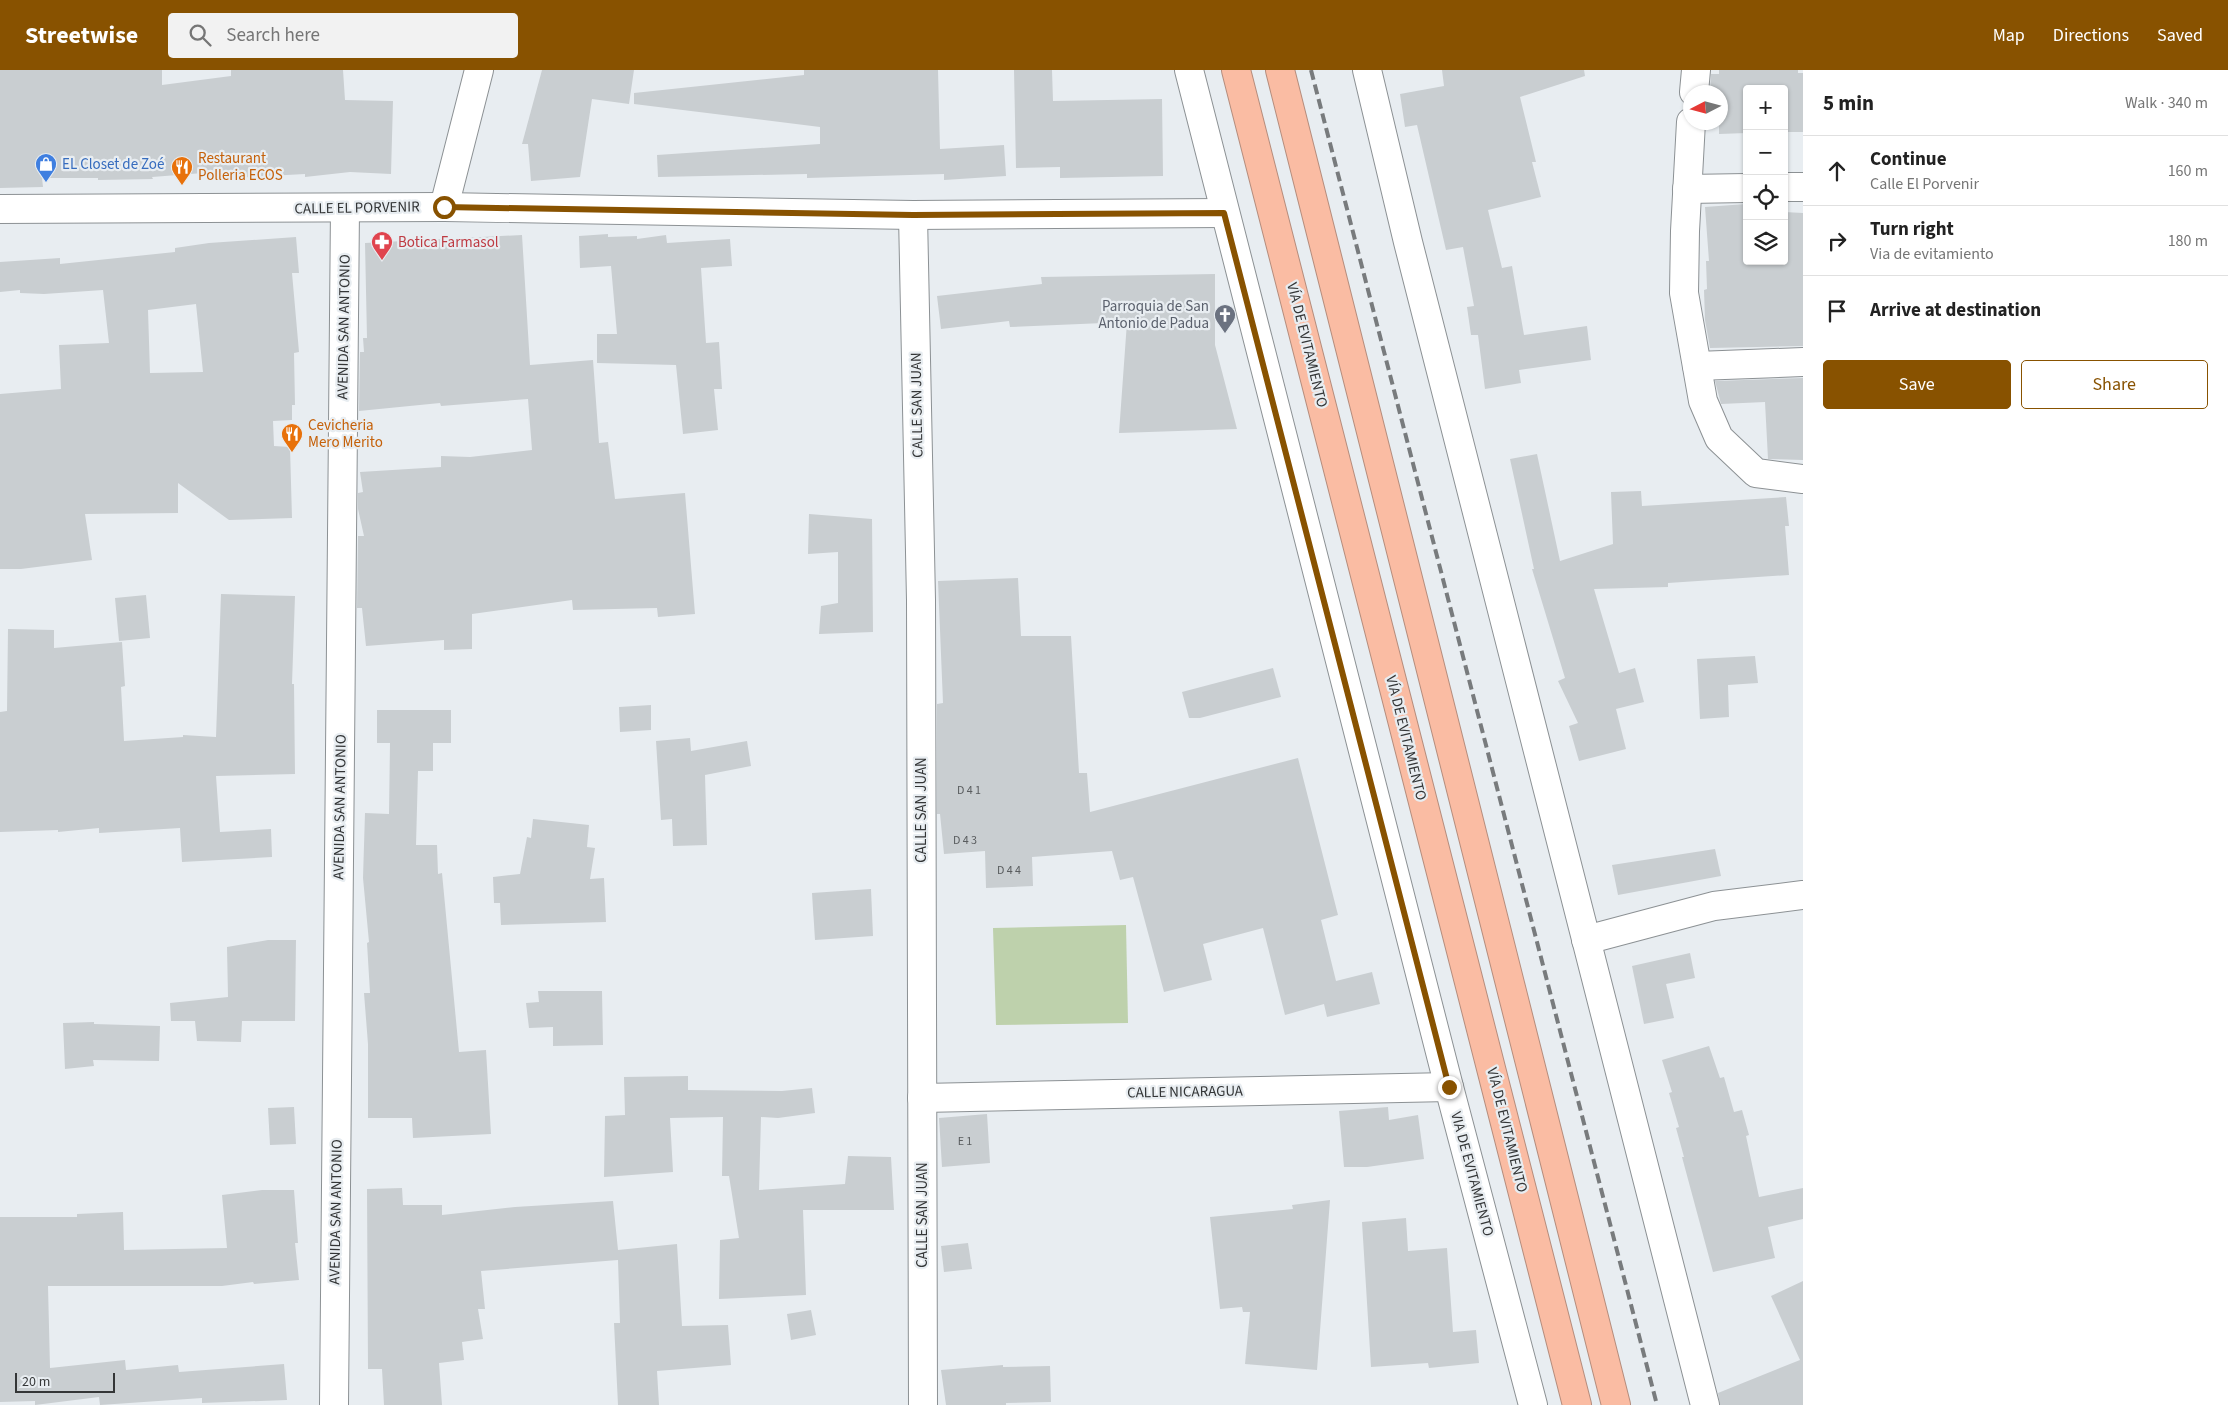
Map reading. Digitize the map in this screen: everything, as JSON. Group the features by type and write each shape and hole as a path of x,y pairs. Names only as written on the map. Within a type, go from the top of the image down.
{"highway":[{"name":"VÍA DE EVITAMIENTO","path":"1236,70 1577,1405"},
{"path":"1280,70 1616,1405"}],"street":[{"path":"444,207 479,70"},
{"name":"VIA DE EVITAMIENTO","path":"1189,70 1224,213 1449,1087 1533,1405"},
{"path":"1367,70 1408,242 1705,1405"},
{"path":"1695,85 1696,70"},
{"path":"1691,130 1684,293 1704,401 1719,438 1756,473 1803,479"},
{"path":"1788,187 1803,187"},
{"path":"1687,189 1743,188"},
{"name":"CALLE EL PORVENIR","path":"0,208 444,207 913,215 1224,213"},
{"name":"AVENIDA SAN ANTONIO","path":"334,1405 345,208"},
{"name":"CALLE SAN JUAN","path":"913,215 921,600 923,1405"},
{"path":"1697,366 1803,362"},
{"path":"1586,940 1714,906 1803,895"},
{"name":"CALLE NICARAGUA","path":"922,1098 1449,1087"}],"green space":[{"path":"1126,925 1128,1023 996,1025 993,928"}],"building":[{"path":"0,70 162,70 162,85 231,76 231,70 343,70 345,100 393,101 391,174 350,172 305,177 305,174 216,179 216,172 152,177 153,179 42,178 43,187 0,188"},
{"path":"542,70 634,70 629,104 592,99 580,177 531,181 528,144 522,144"},
{"path":"804,70 938,70 940,149 1004,145 1006,176 944,180 944,174 807,178 807,174 658,177 657,155 820,144 820,127 634,104 634,93 804,75"},
{"path":"1014,70 1052,70 1053,101 1162,99 1163,176 1060,178 1060,167 1016,168"},
{"path":"1442,70 1584,70 1585,76 1520,97 1536,162 1532,162 1541,197 1488,210 1502,268 1512,266 1524,335 1587,326 1591,360 1519,370 1521,383 1485,389 1478,335 1471,335 1467,307 1474,306 1463,247 1446,250 1417,125 1405,127 1400,94 1444,86"},
{"path":"1719,70 1798,70 1798,73 1803,73 1803,132 1788,132 1788,85 1743,85 1743,133 1719,134 1719,130 1728,130 1728,85 1710,85 1711,74 1719,74"},
{"path":"1743,204 1743,265 1788,265 1788,212 1803,213 1803,346 1710,348 1705,320 1704,290 1707,289 1706,261 1709,261 1705,207"},
{"path":"608,234 608,237 637,236 637,239 666,235 667,243 730,239 732,266 701,268 706,343 719,342 722,389 714,389 718,430 683,434 676,365 597,363 597,334 617,334 611,266 580,268 579,236"},
{"path":"522,235 530,365 593,360 599,443 608,442 615,499 685,493 695,614 658,617 657,608 573,610 572,600 472,614 472,649 444,650 444,640 366,646 362,608 357,608 358,536 364,536 358,509 358,493 363,492 360,472 441,467 441,456 470,457 532,450 528,399 441,406 440,403 359,411 360,352 364,352 363,338 367,338 365,243"},
{"path":"296,237 299,273 292,273 299,352 294,353 295,405 292,405 292,420 273,421 274,446 290,447 292,518 229,520 178,483 178,513 85,514 92,560 21,569 0,569 0,394 61,389 59,345 109,343 103,290 44,294 20,293 20,290 0,292 0,262 60,258 60,264 175,252 175,248 209,243","holes":["196,304 203,372 150,373 148,310"]},
{"path":"1215,274 1215,345 1237,429 1119,433 1127,322 1010,327 1009,321 941,329 937,296 1042,284 1041,277"},
{"path":"1803,378 1803,460 1768,459 1765,402 1721,404 1715,381"},
{"path":"1537,454 1560,561 1613,544 1611,492 1641,491 1642,506 1786,497 1789,526 1785,526 1789,575 1668,583 1668,587 1594,589 1619,673 1635,668 1644,702 1616,709 1626,749 1579,761 1569,726 1578,723 1558,681 1565,678 1532,569 1534,569 1510,459"},
{"path":"809,514 872,519 873,632 819,634 821,606 838,603 838,552 808,554"},
{"path":"1018,578 1021,636 1071,636 1079,773 1087,773 1090,812 1298,758 1338,915 1321,920 1336,981 1372,972 1380,1004 1327,1017 1324,1004 1285,1015 1263,928 1203,944 1212,980 1164,992 1133,877 1120,880 1112,851 1032,857 1033,886 986,888 985,851 944,854 940,814 937,814 937,704 943,703 938,581"},
{"path":"221,594 295,596 292,684 294,684 295,774 216,776 220,832 271,829 272,857 182,862 180,828 99,833 99,828 58,832 58,830 0,832 0,712 7,711 8,629 54,630 54,648 122,642 125,686 121,687 124,741 183,737 183,735 216,737"},
{"path":"146,595 150,638 119,641 115,598"},
{"path":"1755,656 1758,683 1728,685 1729,717 1700,719 1697,659"},
{"path":"1273,668 1281,697 1200,718 1189,718 1182,692"},
{"path":"651,705 651,730 620,732 619,707"},
{"path":"377,710 451,710 451,743 433,743 433,771 418,771 416,845 437,845 438,874 442,873 459,1052 486,1050 491,1134 413,1138 412,1118 368,1118 368,1044 364,993 370,993 367,943 369,942 363,878 365,813 389,814 390,743 377,743"},
{"path":"690,738 691,751 747,741 751,766 705,775 707,845 673,846 672,819 661,820 656,741"},
{"path":"533,819 589,825 587,847 595,848 590,879 604,878 606,922 501,925 500,903 494,903 493,877 520,874 527,837 531,838"},
{"path":"1715,849 1721,876 1618,895 1612,865"},
{"path":"871,889 873,936 815,940 812,893"},
{"path":"268,940 296,940 295,1021 242,1021 241,1042 197,1041 195,1021 171,1021 170,1003 228,997 227,947"},
{"path":"1690,953 1695,978 1666,984 1674,1018 1644,1024 1632,966"},
{"path":"538,991 602,991 603,1045 553,1046 553,1027 529,1028 526,1003 539,1002"},
{"path":"94,1022 94,1024 160,1026 159,1061 93,1060 94,1066 65,1069 63,1023"},
{"path":"1709,1046 1720,1078 1724,1077 1734,1112 1742,1110 1749,1135 1746,1136 1759,1197 1803,1188 1803,1219 1768,1227 1775,1258 1713,1272 1682,1157 1684,1157 1676,1128 1679,1127 1669,1093 1672,1092 1662,1060"},
{"path":"688,1076 688,1090 782,1091 812,1088 815,1113 778,1118 761,1117 759,1190 845,1184 848,1156 891,1157 894,1210 803,1210 806,1295 719,1299 720,1240 739,1238 729,1176 722,1176 723,1117 670,1118 673,1172 604,1177 605,1116 625,1115 624,1077"},
{"path":"294,1107 296,1144 270,1145 268,1108"},
{"path":"1388,1107 1389,1120 1418,1115 1424,1159 1367,1167 1344,1167 1339,1111"},
{"path":"987,1114 990,1163 942,1167 939,1118"},
{"path":"402,1188 403,1205 442,1205 442,1215 515,1207 613,1201 618,1250 677,1244 682,1326 728,1325 731,1365 657,1371 659,1405 618,1405 614,1323 620,1323 618,1260 481,1271 485,1309 478,1309 483,1339 462,1342 464,1360 439,1363 442,1405 384,1405 382,1369 368,1369 367,1189"},
{"path":"262,1190 294,1190 298,1243 295,1243 299,1280 254,1284 253,1282 222,1286 48,1286 50,1368 125,1360 126,1370 178,1365 179,1372 284,1364 287,1400 202,1403 202,1398 100,1405 99,1397 35,1405 35,1401 0,1402 0,1217 77,1217 77,1214 123,1212 124,1250 227,1248 222,1195"},
{"path":"1330,1200 1317,1370 1245,1364 1250,1312 1243,1312 1242,1307 1220,1309 1210,1217 1293,1209 1292,1205"},
{"path":"1406,1218 1408,1251 1447,1248 1453,1332 1476,1330 1479,1363 1429,1368 1428,1363 1371,1367 1362,1222"},
{"path":"968,1243 972,1269 944,1272 941,1246"},
{"path":"1803,1281 1803,1405 1720,1405 1718,1393 1800,1360 1771,1296"},
{"path":"811,1310 816,1335 791,1340 787,1314"},
{"path":"1003,1365 1003,1367 1050,1366 1051,1402 1006,1403 1006,1405 946,1405 941,1370"}],"railway":[{"path":"1311,70 1657,1405"}],"place":[{"name":"EL Closet de Zoé","path":"46,183"},
{"name":"Restaurant Polleria ECOS","path":"182,186"},
{"name":"Botica Farmasol","path":"382,261"},
{"name":"Parroquia de San Antonio de Padua","path":"1225,334"},
{"name":"Cevicheria Mero Merito","path":"292,453"}],"route":[{"path":"444,207 913,215 1224,213 1449,1087"}]}
